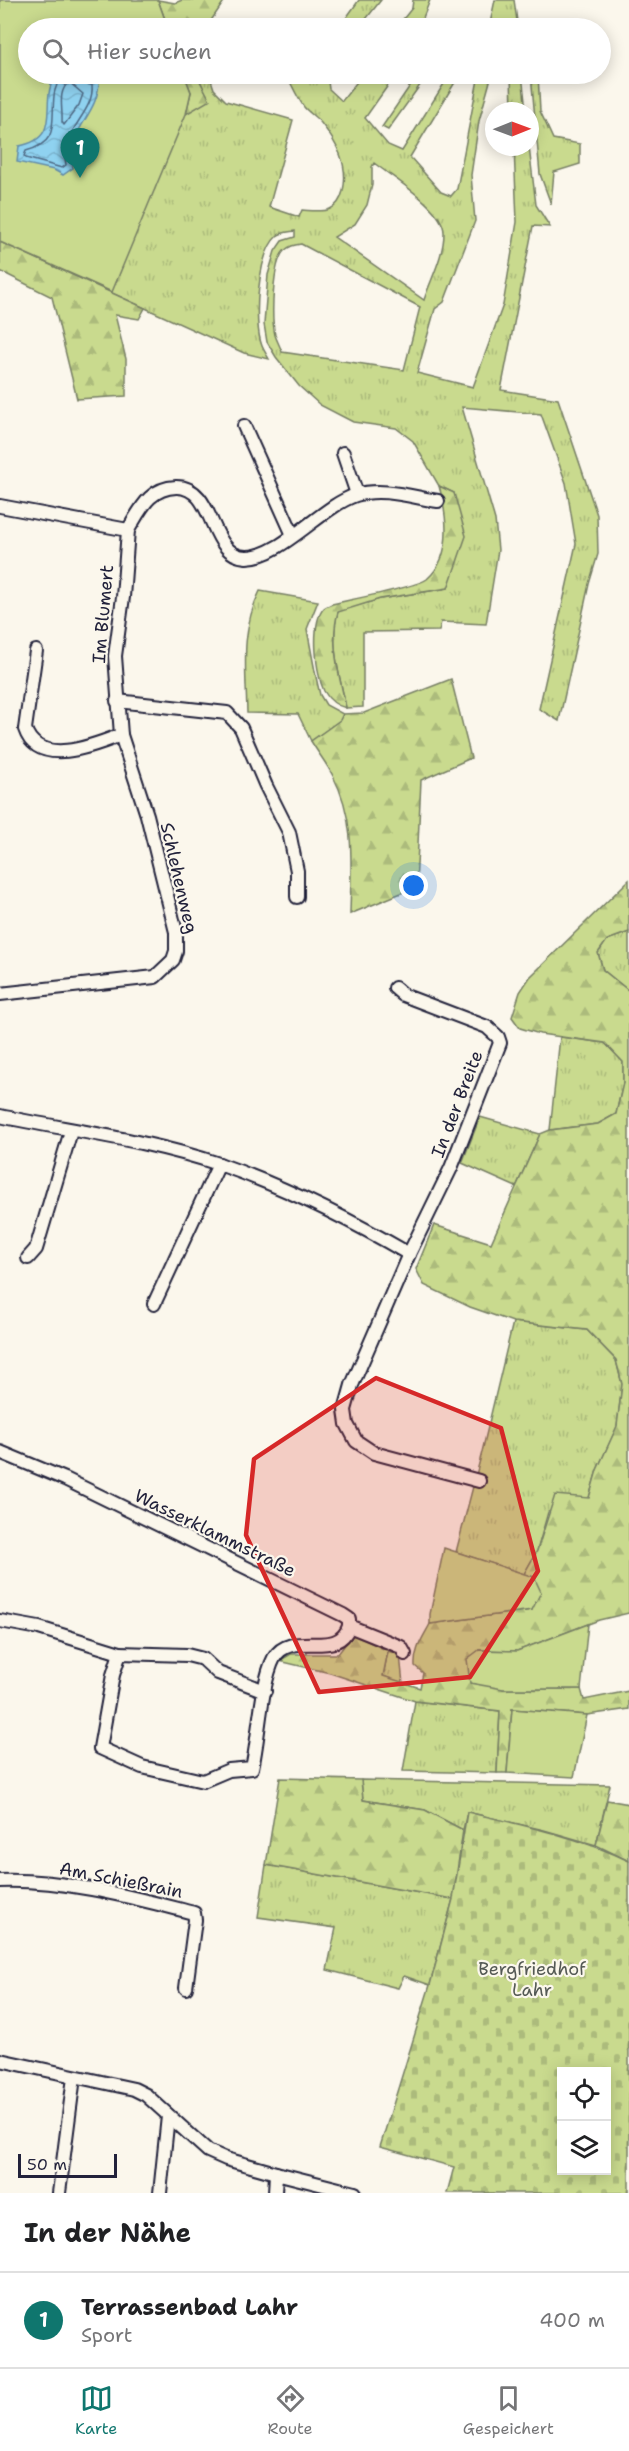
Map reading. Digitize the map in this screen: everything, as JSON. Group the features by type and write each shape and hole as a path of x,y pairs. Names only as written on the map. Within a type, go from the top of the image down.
{"street":[{"path":"244,426 293,535"},
{"path":"343,453 357,495"},
{"name":"Im Blumert","path":"117,702 115,656 123,597 128,530 145,503 160,489 180,487 193,493 199,499 225,547 238,556 247,557 270,552 357,495 385,492 438,501"},
{"path":"0,506 128,530"},
{"path":"36,651 25,729 29,740 41,749 58,752 102,742 121,735"},
{"path":"117,702 227,713 241,728 289,832 297,871 297,897"},
{"name":"Schlehenweg","path":"0,994 155,977 173,960 176,951 176,932 147,815 121,735 117,702"},
{"name":"In der Breite","path":"395,988 403,995 487,1027 498,1037 500,1043 451,1168 409,1254 352,1385 345,1410 347,1424 356,1441 374,1453 479,1481"},
{"path":"0,1116 130,1141 219,1164 357,1223 409,1254"},
{"path":"28,1258 36,1249 71,1131"},
{"path":"154,1305 219,1164"},
{"name":"Wasserklammstraße","path":"0,1452 65,1479 343,1615 349,1619 349,1626 401,1647 405,1654"},
{"path":"0,1621 39,1628 120,1653 188,1655 203,1659 218,1673 265,1691"},
{"path":"120,1653 113,1675 100,1748 142,1767 203,1781 229,1770 252,1768 265,1691 274,1658 284,1648 297,1643 325,1644 338,1640 349,1626"},
{"name":"Am Schießrain","path":"0,1881 61,1884 194,1912 195,1920 186,1989"},
{"path":"0,2060 134,2089 146,2095 208,2151 226,2159 355,2193"},
{"path":"59,2193 75,2076"},
{"path":"160,2193 168,2116"},
{"path":"274,2193 276,2173"}],"highlighted area":[{"path":"376,1378 501,1428 538,1571 470,1677 319,1692 246,1535 254,1459"}],"green space":[{"path":"0,0 158,0 164,18 18,18 18,84 188,84 191,92 186,114 112,292 0,242"},
{"path":"158,0 175,3 182,0 225,0 213,18 164,18"},
{"path":"359,0 381,0 367,18 346,18"},
{"path":"413,0 430,0 423,18 404,18 412,8"},
{"path":"495,0 514,0 517,18 491,18"},
{"path":"166,84 188,84 191,92 198,84 212,84 214,89 226,101 293,120 269,207 299,217 302,210 327,210 337,204 343,191 344,172 343,163 332,138 321,123 304,107 291,84 328,84 329,89 342,101 355,84 389,84 365,118 388,145 402,151 444,84 454,84 410,157 441,192 451,196 457,189 477,84 489,84 479,121 471,175 475,221 444,302 435,309 417,373 473,387 503,305 517,222 514,156 530,156 536,205 550,227 533,226 501,390 558,399 597,515 598,554 589,584 559,721 539,709 576,544 566,483 541,414 462,407 495,520 498,550 486,624 441,622 439,631 363,632 363,707 346,708 335,647 338,611 380,599 448,588 454,493 439,486 413,441 396,428 353,422 320,405 299,386 276,357 267,342 264,324 268,275 275,251 282,241 295,237 295,231 277,236 270,245 261,273 258,306 259,335 269,359 244,353 0,242 0,176","holes":["374,163 427,204 442,224 444,233 437,267 424,300 334,237 355,224 367,205","301,244 420,307 404,370 282,352 275,335 273,304 277,267 284,251"]},
{"path":"188,84 202,84 210,100 186,114 191,92"},
{"path":"411,84 421,84 388,130 382,127"},
{"path":"511,84 523,84 525,102 512,102"},
{"path":"532,84 539,84 540,111 553,139 580,144 580,164 554,172 551,204 540,174 539,102 534,102"},
{"path":"0,242 145,308 139,319 115,315 126,359 126,396 77,399 52,297 0,271"},
{"path":"439,486 454,493 466,536 448,588 380,599 338,612 335,648 346,708 339,706 326,694 321,683 316,649 317,625 320,615 324,608 332,604 397,589 427,579 441,559 446,535 446,522"},
{"path":"260,591 318,601 307,629 316,677 320,695 326,705 343,714 341,720 311,741 298,714 247,713 245,666 247,636 249,621"},
{"path":"451,679 471,758 421,780 416,887 350,914 350,844 346,809 333,776 311,741 340,720 343,714 364,713"},
{"path":"629,880 629,932 607,940 598,953 603,970 629,991 629,1613 599,1620 517,1651 479,1650 503,1689 581,1689 584,1700 629,1691 629,1709 587,1715 512,1709 507,1773 497,1773 500,1711 415,1701 330,1673 279,1661 291,1654 338,1654 353,1634 388,1651 383,1676 420,1688 423,1673 415,1666 416,1654 430,1624 532,1610 534,1577 524,1574 537,1551 555,1495 589,1498 597,1470 617,1426 622,1384 616,1360 587,1330 513,1322 470,1307 424,1285 416,1269 434,1225 491,1243 540,1134 550,1130 598,1124 616,1114 623,1083 623,1062 605,1043 540,1034 520,1028 512,1017 520,992 530,977"},
{"path":"629,932 629,991 603,970 598,953 607,940"},
{"path":"560,1037 605,1043 623,1062 623,1083 616,1114 598,1124 550,1130"},
{"path":"480,1117 540,1134 516,1187 462,1163"},
{"path":"513,1322 587,1330 616,1360 622,1384 617,1427 597,1470 589,1498 548,1512 537,1551 524,1574 456,1552"},
{"path":"444,1548 534,1577 541,1592 532,1610 430,1624 430,1614"},
{"path":"588,1624 581,1689 503,1689 470,1683 467,1659 479,1650 517,1651"},
{"path":"388,1651 400,1655 403,1684 383,1676"},
{"path":"415,1701 500,1711 497,1773 403,1771"},
{"path":"512,1709 587,1715 574,1777 507,1773"},
{"path":"280,1778 361,1780 363,1800 425,1810 463,1830 453,1899 266,1865"},
{"path":"361,1780 610,1785 596,1845 467,1812 463,1830 425,1810 363,1800"},
{"path":"607,1800 629,1804 629,1861 596,1845"},
{"name":"Bergfriedhof Lahr","path":"467,1812 569,1838 629,1861 629,2193 447,2193 454,2167 380,2147 430,1985 453,1899"},
{"path":"266,1865 453,1899 430,1985 404,1976 398,1988 327,1970 336,1928 258,1917"}],"water":[{"path":"51,84 99,84 94,104 73,143 73,168 63,175 54,170 17,162 19,146 42,135 48,116"}],"place":[{"name":"Terrassenbad Lahr","path":"80,178"}]}
